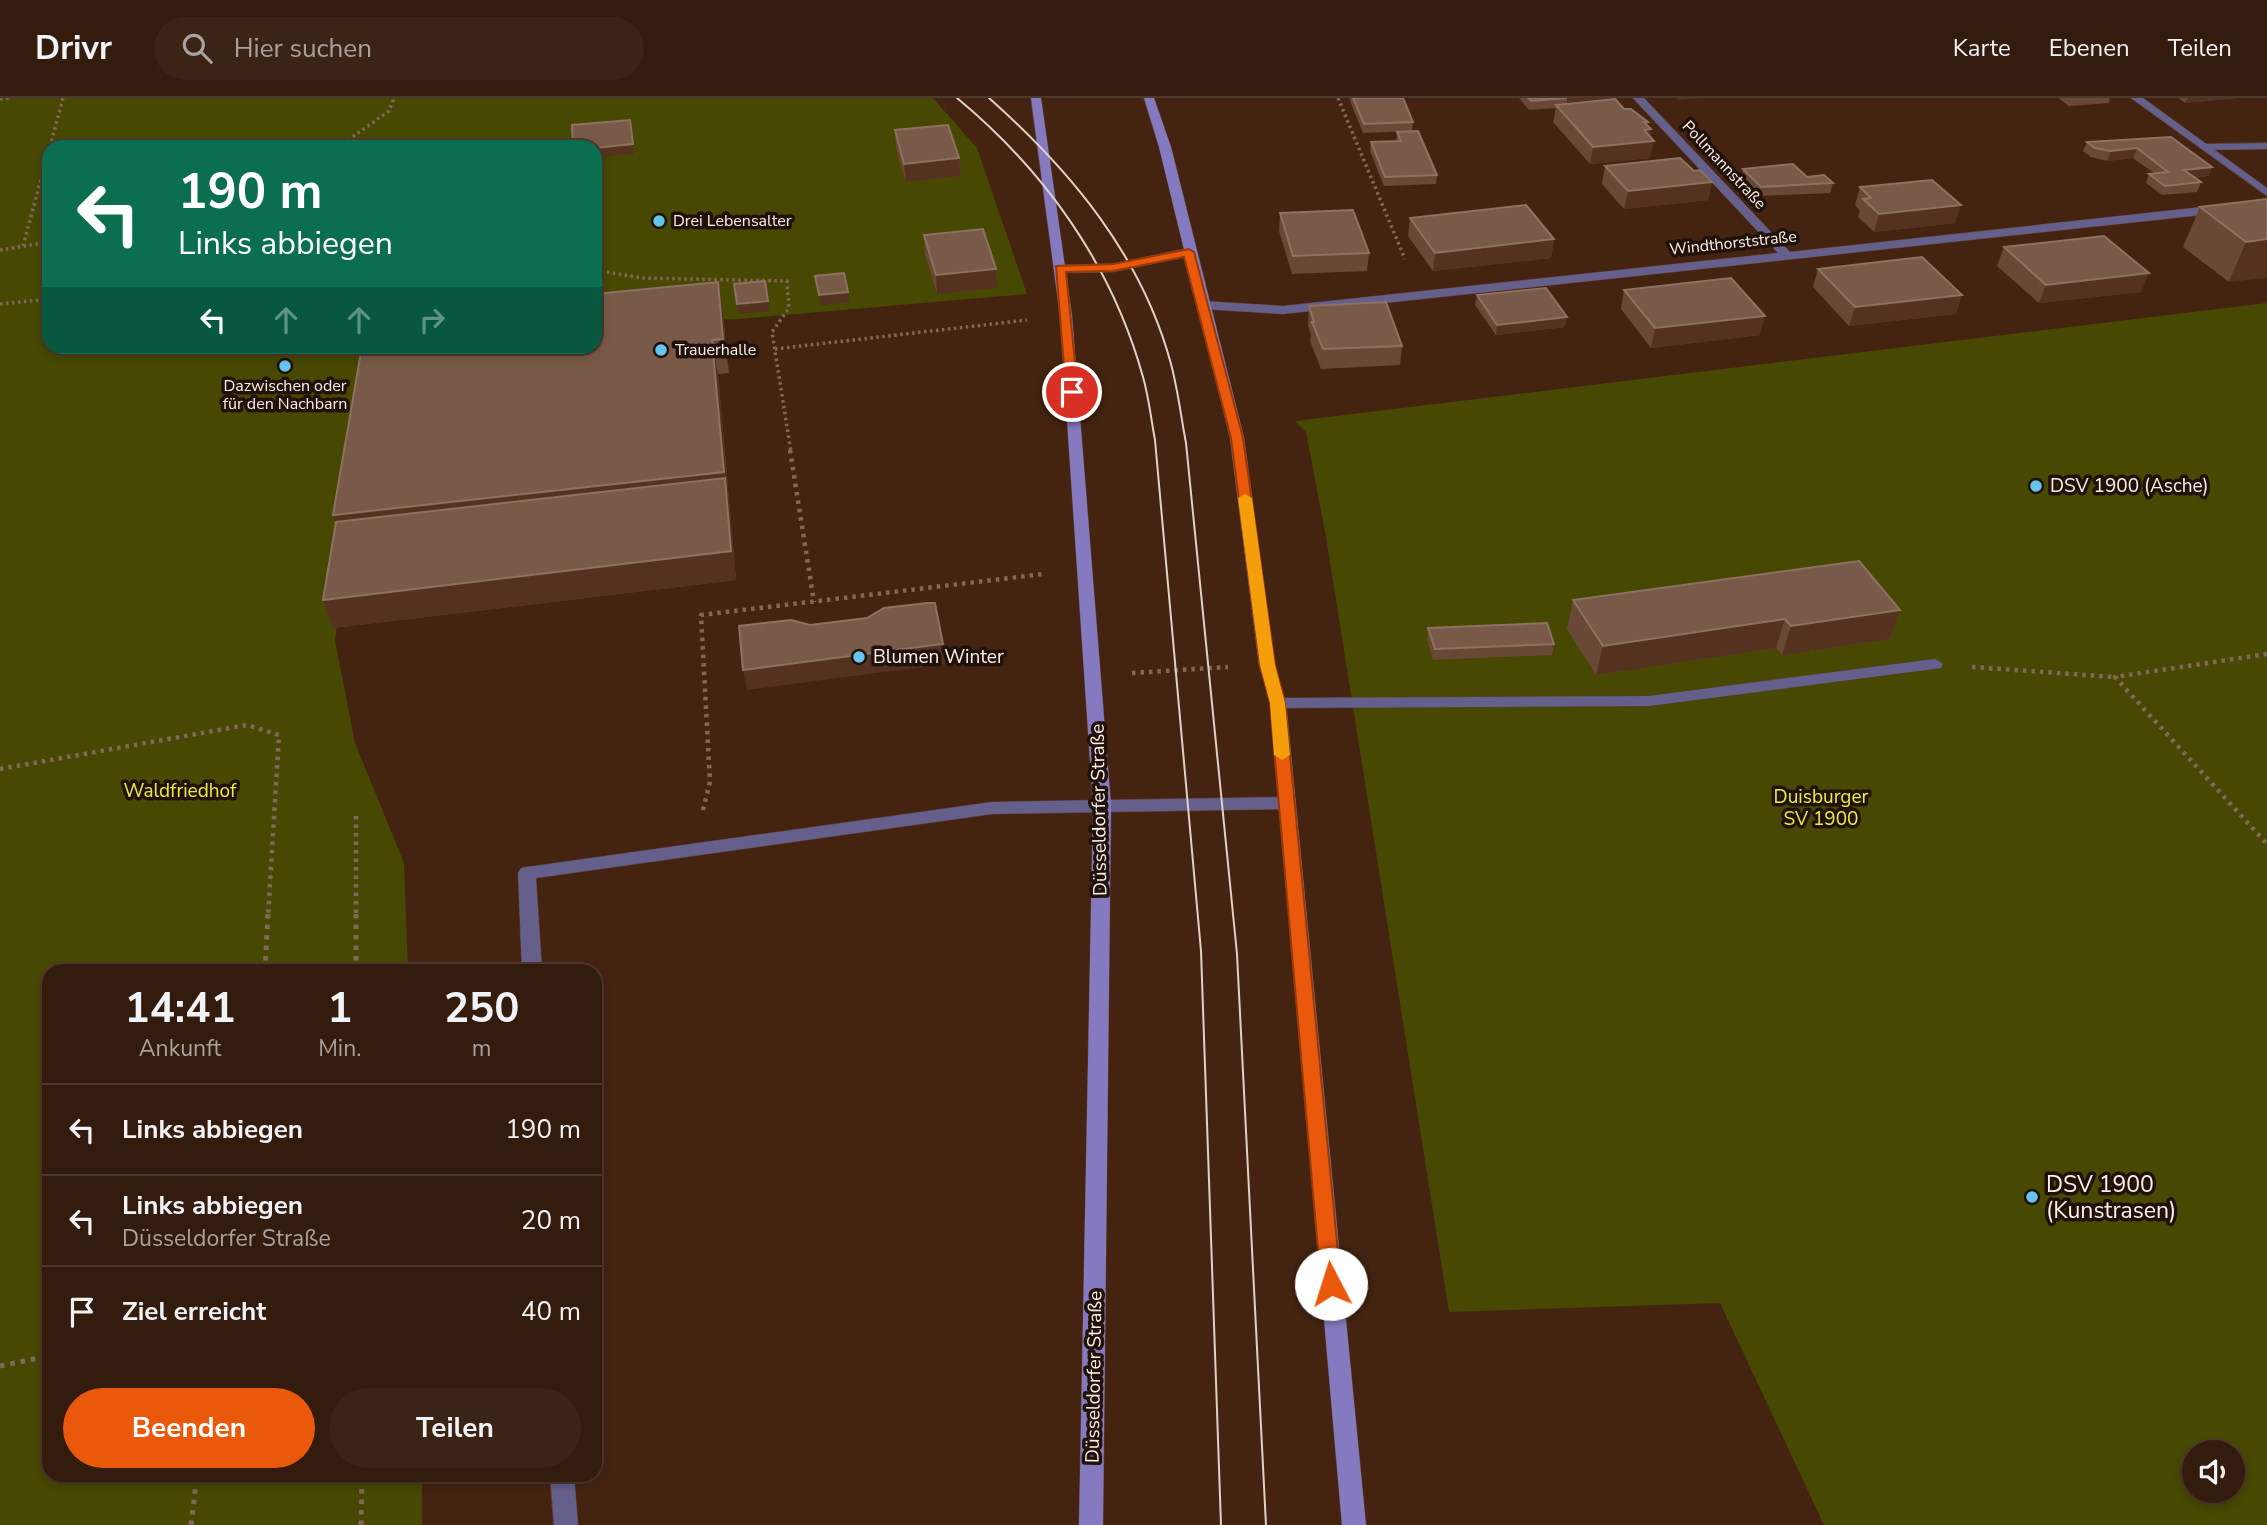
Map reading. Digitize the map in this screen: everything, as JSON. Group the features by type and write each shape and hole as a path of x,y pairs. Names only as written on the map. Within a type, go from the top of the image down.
{"main road":[{"name":"Düsseldorfer Straße","path":"1036,98 1066,316 1102,806 1091,1525"},
{"path":"1149,98 1165,147 1237,438 1267,665 1278,703 1354,1525"}],"street":[{"name":"Pollmannstraße","path":"1638,98 1786,254"},
{"path":"2136,98 2267,193"},
{"path":"2204,147 2267,146"},
{"name":"Windthorststraße","path":"1202,305 1283,310 2267,204"},
{"path":"1060,269 1113,268 1189,252"},
{"path":"1278,703 1649,701 1935,664"},
{"path":"532,964 527,873 992,808 1287,803"},
{"path":"563,1482 566,1525"}],"path":[{"path":"0,99 9,98"},
{"path":"51,140 63,98"},
{"path":"348,140 389,111 394,98"},
{"path":"1338,98 1420,295"},
{"path":"23,246 42,174"},
{"path":"0,250 42,243"},
{"path":"602,271 642,278 788,281 789,308 772,332 814,602"},
{"path":"0,304 42,300"},
{"path":"775,349 1066,316"},
{"path":"694,850 710,782 701,615 1086,569"},
{"path":"1935,664 2115,677 2267,654"},
{"path":"1094,675 1267,665"},
{"path":"2115,677 2267,844"},
{"path":"0,769 247,725 278,735 265,964"},
{"path":"356,816 356,964"},
{"path":"0,1366 42,1357"},
{"path":"191,1525 196,1482"},
{"path":"361,1525 362,1482"}],"green space":[{"name":"Waldfriedhof","path":"0,98 933,98 977,148 1027,294 738,319 602,322 602,140 42,140 42,354 366,354 335,641 355,743 404,863 408,964 42,964 42,1482 422,1482 422,1525 0,1525"},
{"name":"Duisburger SV 1900","path":"2267,303 2267,1525 1824,1525 1720,1303 1449,1312 1326,537 1306,432 1295,421"}],"building":[{"path":"1353,98 1403,98 1413,122 1364,124"},
{"path":"1528,98 1567,98 1531,101"},
{"path":"1615,99 1624,109 1631,109 1648,122 1644,122 1651,129 1644,130 1654,141 1593,147 1556,105"},
{"path":"630,120 633,144 602,147 602,140 573,140 572,125"},
{"path":"948,125 959,158 904,164 895,130"},
{"path":"1418,131 1437,175 1385,177 1371,142 1401,141 1397,132"},
{"path":"2171,137 2212,167 2184,170 2201,182 2165,186 2149,174 2168,172 2137,148 2111,151 2095,148 2087,142"},
{"path":"1680,158 1694,171 1700,170 1712,182 1628,191 1605,166"},
{"path":"1793,164 1807,177 1824,175 1833,183 1761,187 1743,169"},
{"path":"1932,180 1961,205 1879,214 1863,199 1871,198 1860,187"},
{"path":"2267,199 2267,239 2246,242 2200,207"},
{"path":"1526,205 1554,239 1435,253 1410,218"},
{"path":"1353,210 1369,253 1293,256 1280,213"},
{"path":"983,229 996,269 936,275 924,235"},
{"path":"2104,236 2149,273 2046,285 2004,247"},
{"path":"1922,257 1962,295 1855,307 1818,269"},
{"path":"844,273 848,292 819,295 815,276"},
{"path":"1731,278 1765,316 1655,328 1624,290"},
{"path":"765,281 768,301 737,304 734,284"},
{"path":"718,282 723,339 712,340 724,472 333,515 361,354 602,354 602,293"},
{"path":"1546,288 1567,317 1497,325 1477,295"},
{"path":"1386,302 1402,346 1323,349 1312,322 1309,306"},
{"path":"725,478 731,551 323,600 336,522"},
{"path":"1859,561 1900,610 1791,626 1785,619 1603,646 1573,600"},
{"path":"935,603 943,644 743,670 739,626 791,620 810,625 867,618 884,608"},
{"path":"1547,623 1554,644 1435,649 1428,628"}],"tram line":[{"path":"957,98 1019,157 1046,189 1094,259 1130,336 1148,401 1155,440 1201,951 1221,1525"},
{"path":"989,98 1048,155 1100,218 1142,287 1158,325 1176,384 1186,443 1237,954 1266,1525"}],"slow traffic":[{"path":"1245,498 1267,665 1278,703 1282,755"}],"place":[{"name":"Drei Lebensalter","path":"659,221"},
{"name":"Trauerhalle","path":"661,350"},
{"name":"Dazwischen oder für den Nachbarn","path":"285,366"},
{"name":"DSV 1900 (Asche)","path":"2036,486"},
{"name":"Blumen Winter","path":"859,657"},
{"name":"DSV 1900 (Kunstrasen)","path":"2032,1197"}],"route":[{"path":"1072,392 1060,269 1113,268 1189,252 1237,438 1267,665 1278,703 1331,1284"}]}
